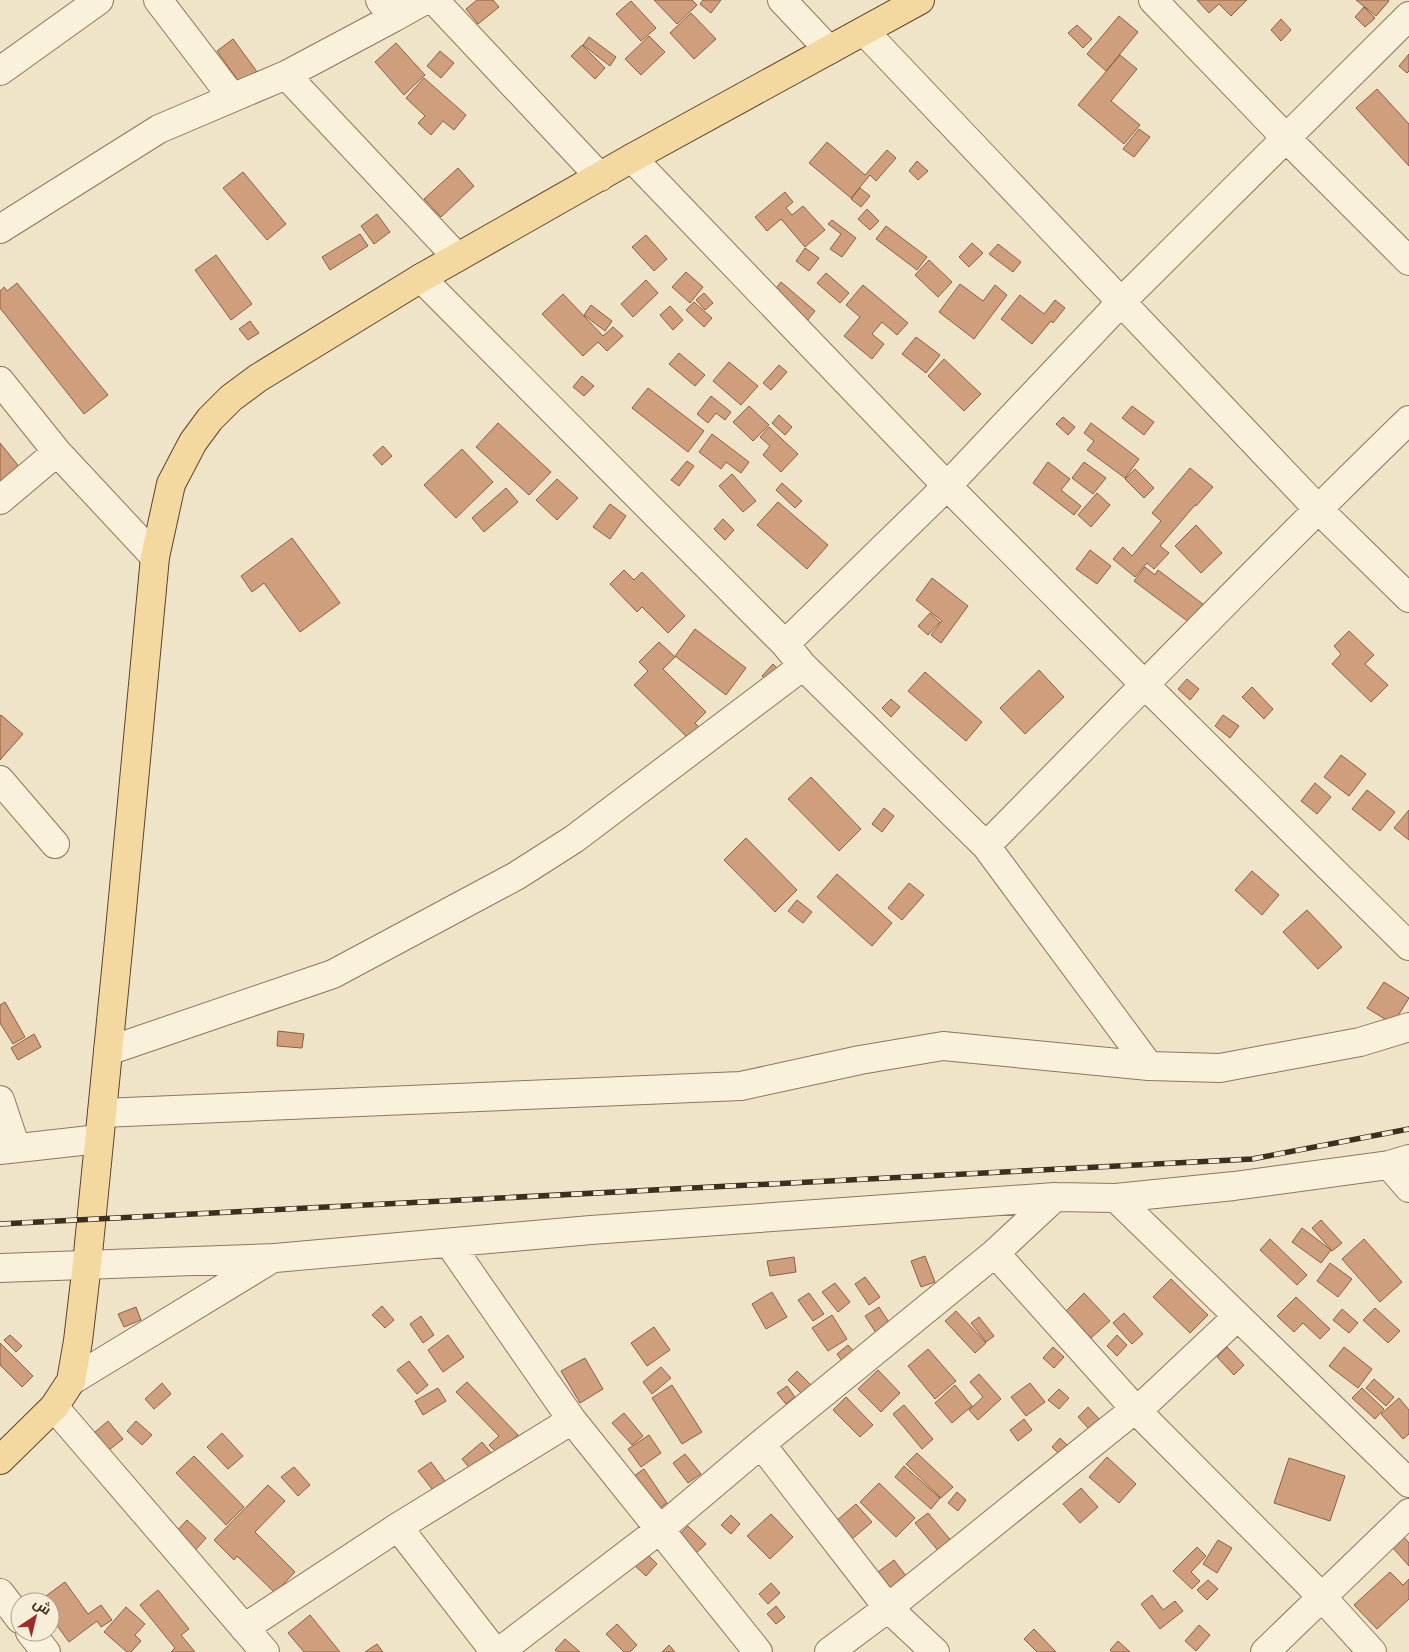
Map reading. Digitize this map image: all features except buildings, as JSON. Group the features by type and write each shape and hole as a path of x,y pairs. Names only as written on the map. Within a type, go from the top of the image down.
{"main road":[{"path":"0,1460 54,1407 71,1381 78,1341 108,1052 155,557 171,484 193,442 210,419 231,398 258,378 421,278 632,158 920,0"}],"street":[{"path":"0,71 99,0"},
{"path":"158,0 232,97"},
{"path":"0,229 159,129 286,75 387,9 425,0"},
{"path":"434,0 600,177"},
{"path":"782,0 829,50"},
{"path":"1153,0 1286,138 1409,261"},
{"path":"785,644 947,486 1122,300 1409,16"},
{"path":"864,31 1318,508 1409,598"},
{"path":"286,75 457,257"},
{"path":"632,158 947,486 1409,946"},
{"path":"421,278 785,644 803,666 986,846 1149,1066"},
{"path":"0,381 57,452 155,557"},
{"path":"986,846 1318,508 1409,420"},
{"path":"0,500 57,452"},
{"path":"108,1052 332,974 516,876 574,839 803,666"},
{"path":"0,780 55,844"},
{"path":"0,1100 8,1149 100,1126 741,1086 860,1060 943,1046 1149,1066 1220,1068 1360,1042 1409,1027"},
{"path":"0,1268 275,1258 591,1230 1055,1197 1116,1198 1234,1186 1399,1162 1409,1188"},
{"path":"499,1652 659,1530 995,1253 1055,1197"},
{"path":"1116,1198 1409,1483"},
{"path":"449,1243 572,1420 758,1652"},
{"path":"995,1253 1136,1410 1321,1596 1372,1652"},
{"path":"71,1381 275,1258"},
{"path":"829,1652 888,1608 1136,1410 1237,1317"},
{"path":"54,1407 264,1652"},
{"path":"244,1628 398,1527 572,1420"},
{"path":"761,1444 888,1608 935,1652"},
{"path":"1265,1652 1409,1513"},
{"path":"398,1527 495,1652"},
{"path":"0,1593 10,1606"},
{"path":"38,1642 46,1652"}],"railway":[{"path":"0,1224 1252,1159 1409,1129"}]}
